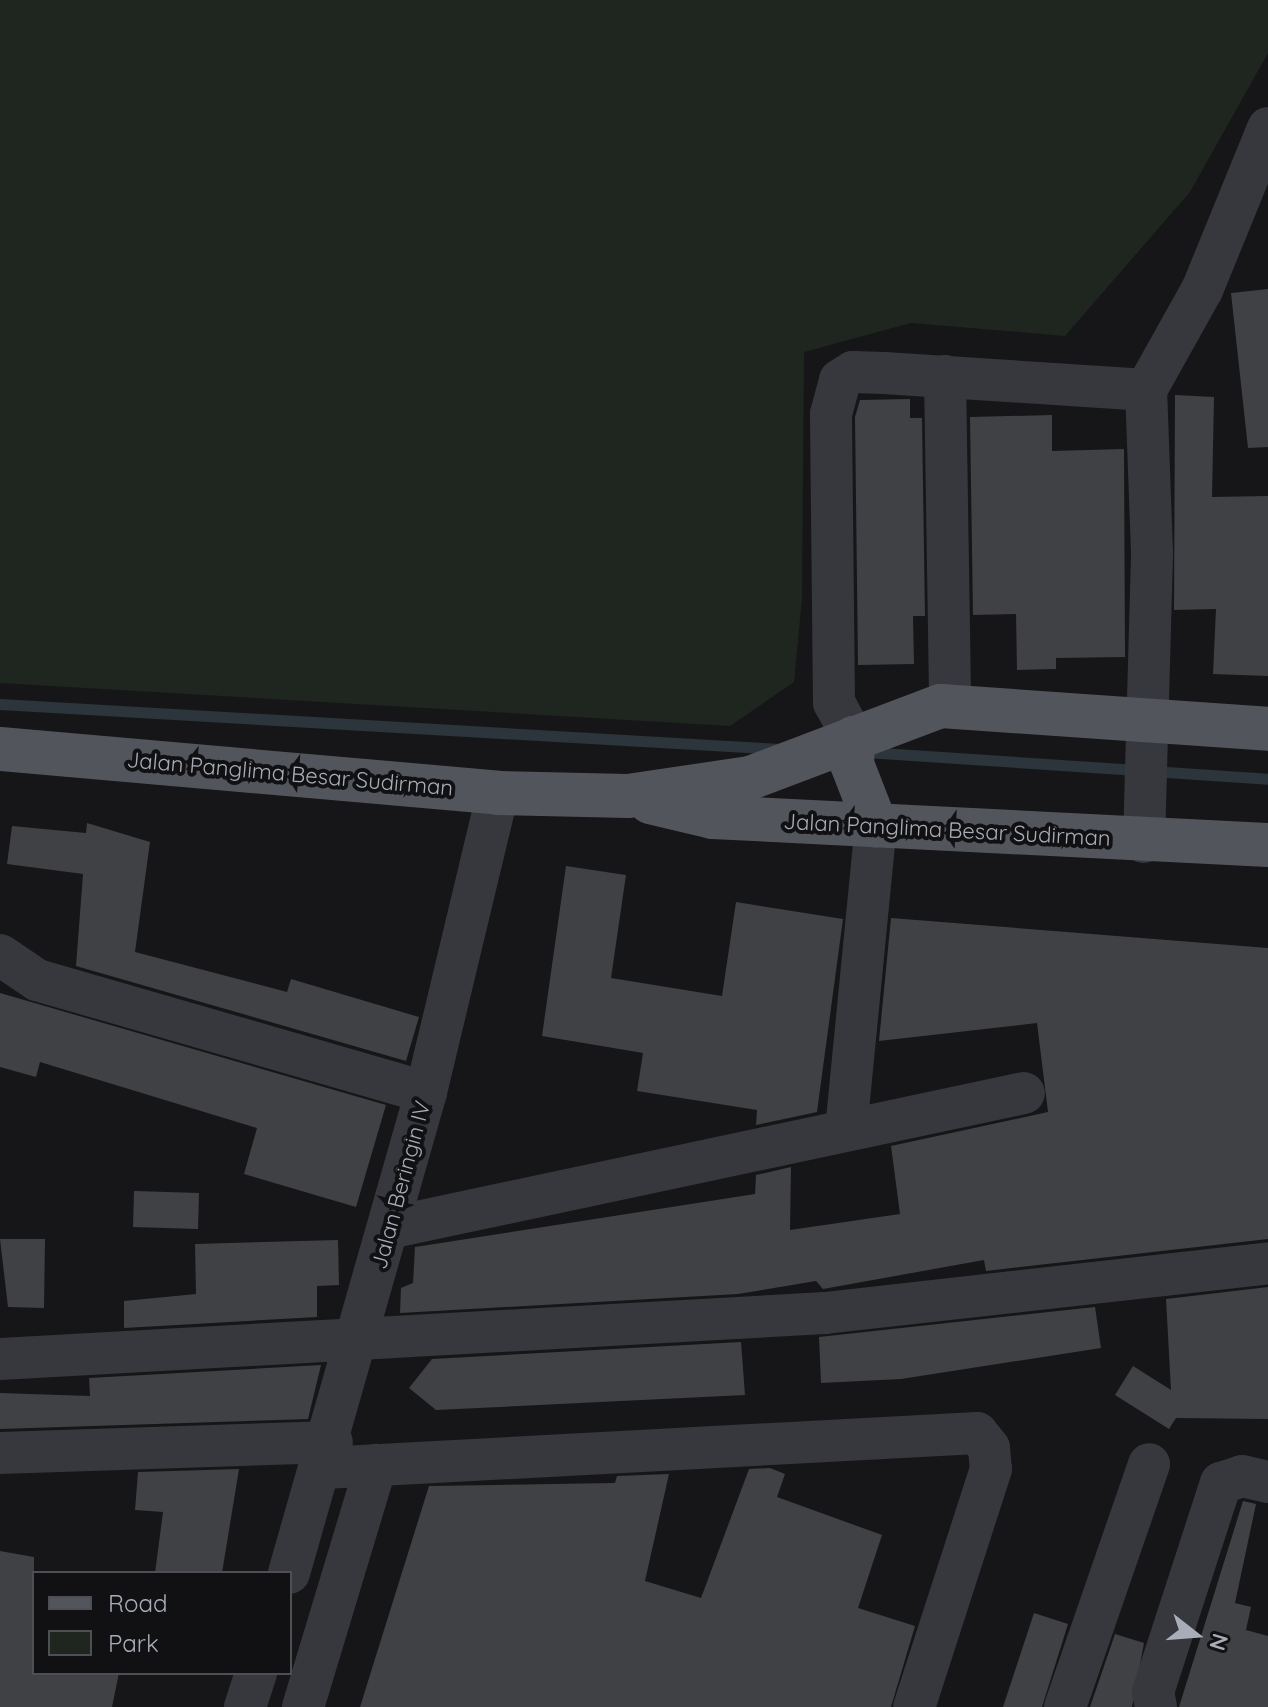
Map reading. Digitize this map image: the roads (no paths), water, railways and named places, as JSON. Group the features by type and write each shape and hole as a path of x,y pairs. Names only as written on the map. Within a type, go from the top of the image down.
{"main road":[{"name":"Jalan Panglima Besar Sudirman","path":"0,749 498,793 628,796 750,778 910,712 950,705 1268,729"},
{"path":"853,738 852,764 876,826"},
{"name":"Jalan Panglima Besar Sudirman","path":"628,796 713,817 1144,842 1268,845"}],"street":[{"path":"1144,842 1151,722 1146,390 1202,290 1268,128"},
{"path":"853,738 834,703 836,395 853,372 1146,390"},
{"path":"945,376 950,705"},
{"name":"Jalan Beringin IV","path":"290,1571 328,1455 426,1092 498,793"},
{"path":"846,1130 876,826"},
{"path":"0,955 37,980 426,1092"},
{"path":"389,1228 1024,1093"},
{"path":"0,1359 358,1344 825,1313 1268,1263"},
{"path":"0,1453 328,1455 376,1465 977,1433 989,1448 991,1469 914,1707"},
{"path":"1065,1707 1149,1464"},
{"path":"303,1707 376,1465"},
{"path":"1156,1707 1153,1692 1221,1483 1242,1476 1268,1482"},
{"path":"245,1707 255,1675"}],"waterway":[{"path":"0,704 780,749"},
{"path":"866,752 1268,779"}]}
